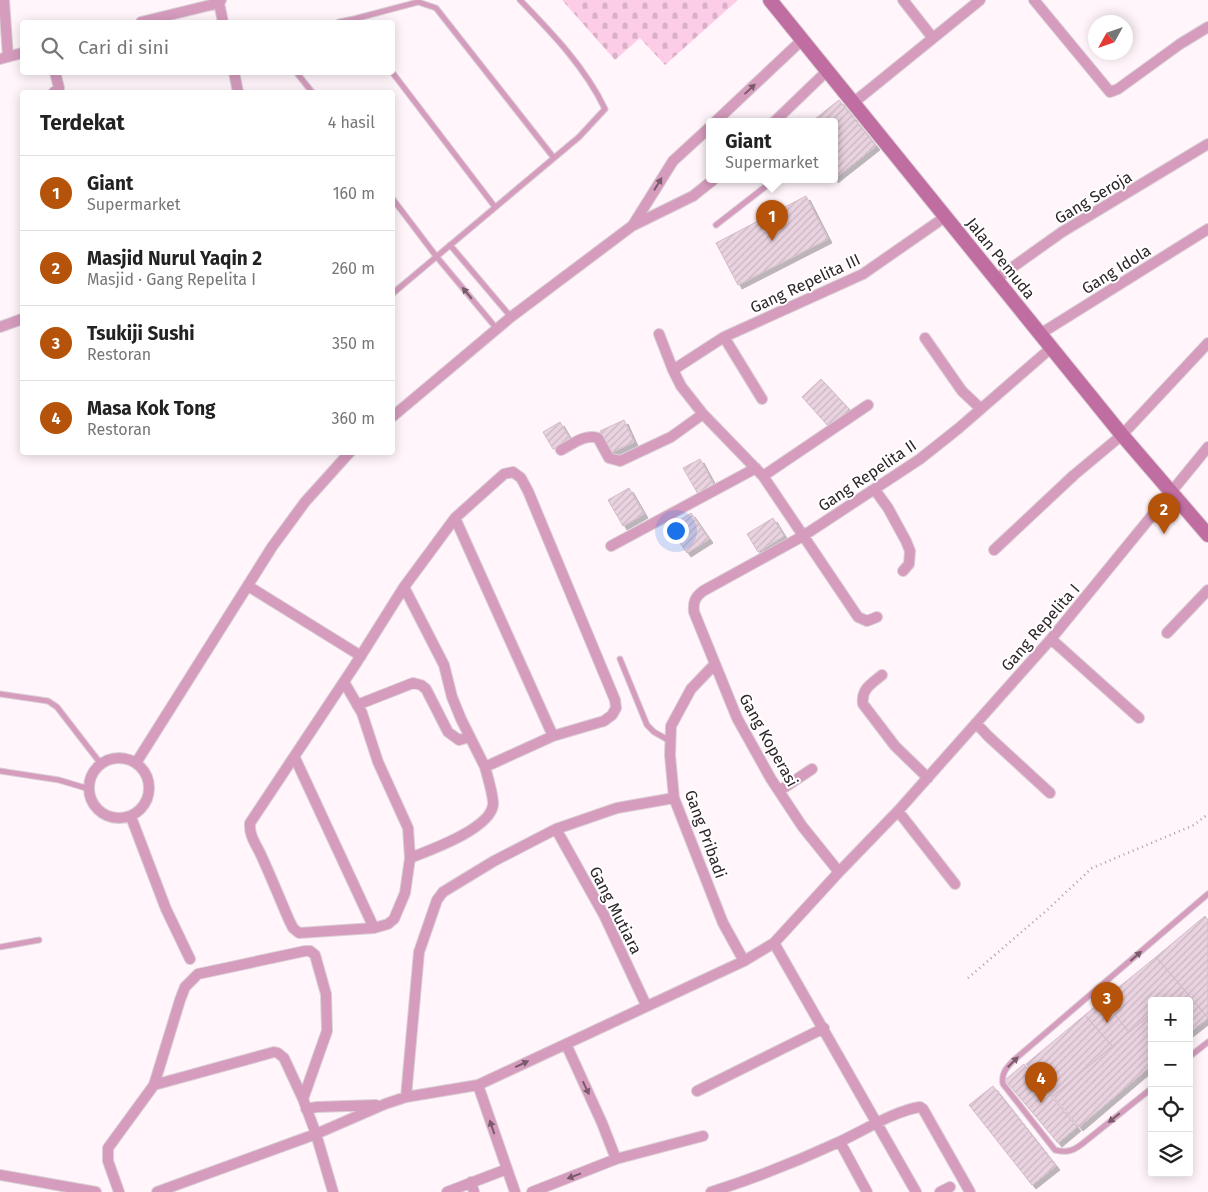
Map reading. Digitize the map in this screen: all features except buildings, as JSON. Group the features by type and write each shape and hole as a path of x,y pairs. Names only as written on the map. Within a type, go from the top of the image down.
{"main road":[{"name":"Jalan Pemuda","path":"770,0 1122,435 1208,535"}],"street":[{"path":"4,0 4,58 20,54"},
{"path":"903,0 932,37"},
{"path":"853,103 980,0"},
{"path":"1034,0 1110,92 1118,89 1180,44 1208,28"},
{"path":"149,20 220,1 223,20"},
{"path":"719,118 802,40"},
{"path":"778,118 827,71"},
{"path":"56,75 57,90"},
{"path":"235,75 238,90"},
{"path":"632,226 673,161 706,131"},
{"name":"Gang Seroja","path":"996,279 1062,232 1208,144"},
{"path":"395,415 511,317 632,226 693,196 709,183"},
{"name":"Gang Repelita III","path":"672,370 724,337 864,274 945,217"},
{"name":"Gang Idola","path":"1040,334 1208,229"},
{"path":"0,327 20,320"},
{"path":"659,334 672,370 681,386 703,414 763,476 858,617 867,621 877,617"},
{"path":"724,337 762,399"},
{"path":"925,338 962,391 980,408"},
{"path":"994,550 1074,475 1122,435 1208,343"},
{"name":"Gang Repelita II","path":"694,612 693,603 696,596 803,536 920,459 959,428 1051,348"},
{"path":"763,476 868,404"},
{"path":"561,450 582,438 592,436 598,438 609,458 620,461 671,437 703,414"},
{"name":"Gang Repelita I","path":"385,1104 406,1097 478,1085 646,1005 744,961 774,943 928,778 1050,639 1208,448"},
{"path":"136,763 272,547 304,502 347,455"},
{"path":"611,546 756,468"},
{"path":"344,682 362,713 378,762 408,828 410,858 405,893 394,920 388,924 374,928 299,933 293,928 289,920 261,854 252,838 249,831 250,823 295,758 404,587 455,518 504,474 513,472 521,478 528,491 615,700 616,708 612,715 604,721 553,736 485,767"},
{"path":"875,490 888,508 910,551 909,564 903,571"},
{"path":"455,518 553,736"},
{"path":"248,586 361,656"},
{"path":"404,587 444,665 452,697 485,767 493,805 488,816 480,824 451,841 410,858"},
{"path":"1168,633 1208,590"},
{"name":"Gang Koperasi","path":"694,612 737,718 802,826 839,872"},
{"path":"1050,639 1139,718"},
{"name":"Gang Pribadi","path":"714,665 691,689 671,726 670,755 674,798 723,923 744,961"},
{"path":"882,675 866,687 862,698 864,704 894,746 928,778"},
{"path":"357,705 413,683 421,685 426,689 448,732 460,740 470,736"},
{"path":"976,723 1050,793"},
{"path":"115,758 130,760 136,763 146,774 149,780 149,795 142,808 131,816 117,819 102,814 93,803 89,789 92,774 102,764 115,758"},
{"path":"295,758 374,928"},
{"path":"780,791 812,769"},
{"path":"406,1097 419,952 437,900 443,892 494,860 556,829 617,808 674,798"},
{"path":"898,811 956,884"},
{"path":"131,816 166,910 190,959"},
{"name":"Gang Mutiara","path":"556,829 604,915 646,1005"},
{"path":"774,943 916,1192"},
{"path":"118,1192 108,1161 108,1148 154,1085 182,994 185,987 198,974 310,951 315,956 326,994 327,1031 303,1099"},
{"path":"697,1091 824,1028"},
{"path":"566,1044 602,1123 616,1159"},
{"path":"154,1085 274,1052 278,1053 284,1058 303,1099 316,1134 333,1192"},
{"path":"478,1085 515,1192"},
{"path":"306,1109 385,1104"},
{"path":"157,1192 316,1134 385,1104"},
{"path":"711,1192 741,1182 840,1142 877,1123 920,1107 923,1109 970,1192"},
{"path":"532,1192 616,1159 703,1136"},
{"path":"840,1142 867,1192"},
{"path":"447,1192 472,1187 507,1169"},
{"path":"0,1175 96,1192"},
{"path":"741,1182 747,1192"},
{"path":"940,1192 950,1186"}],"lane":[{"path":"395,291 554,158 605,109 593,84 549,30 520,0"},
{"path":"358,20 420,1 436,8 554,158"},
{"path":"298,75 310,90"},
{"path":"394,75 494,208"},
{"path":"716,225 770,183"},
{"path":"395,202 436,256 497,330"},
{"path":"450,245 511,317"},
{"path":"620,658 647,725 654,732 670,741"},
{"path":"0,694 48,701 57,707 102,764"},
{"path":"0,771 40,776 89,789"},
{"path":"1148,1091 1075,1149 1062,1152 1056,1150 1003,1084 1002,1078 1004,1071 1014,1060 1208,894"},
{"path":"0,948 39,940"},
{"path":"1193,1054 1208,1042"}],"path":[{"path":"968,978 1046,911 1092,868 1194,825 1208,814"}],"green space":[{"path":"562,0 738,0 665,65 640,38 615,60"}],"place":[{"name":"Giant","path":"772,241"},
{"name":"Masjid Nurul Yaqin 2","path":"1164,534"},
{"name":"Tsukiji Sushi","path":"1107,1023"},
{"name":"Masa Kok Tong","path":"1041,1103"}]}
